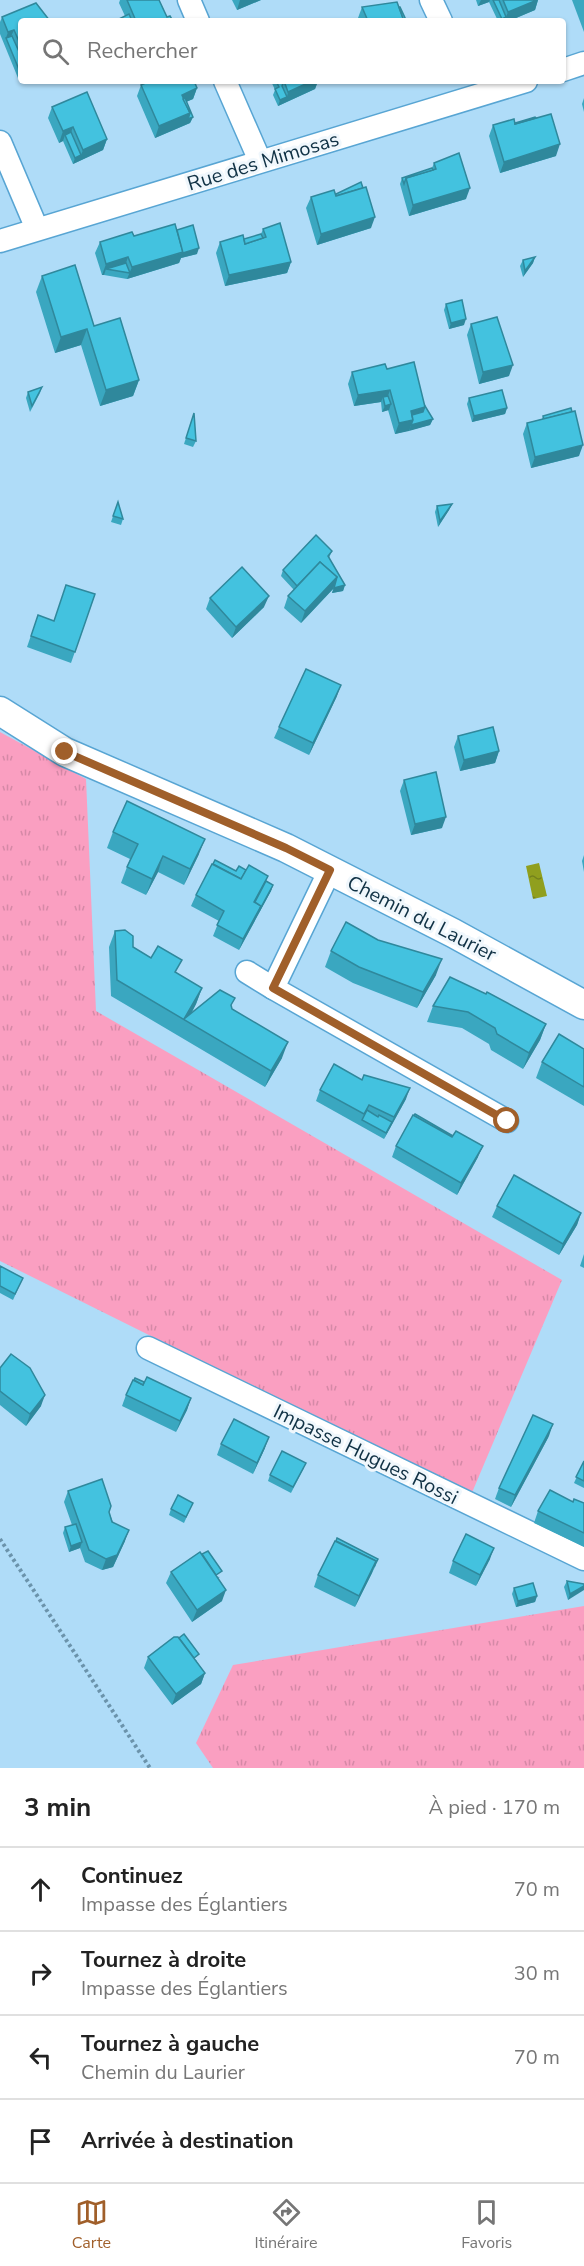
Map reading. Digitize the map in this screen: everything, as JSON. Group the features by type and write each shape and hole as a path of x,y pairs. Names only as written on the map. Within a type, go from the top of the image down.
{"street":[{"path":"189,0 197,18"},
{"path":"431,0 440,18"},
{"path":"566,69 584,63"},
{"path":"226,84 260,161"},
{"name":"Rue des Mimosas","path":"0,241 260,161 465,90 506,84"},
{"path":"0,142 37,229"},
{"name":"Chemin du Laurier","path":"0,711 65,752 286,848 453,933 584,1005"},
{"path":"273,988 330,870"},
{"path":"247,972 507,1121"},
{"name":"Impasse Hugues Rossi","path":"148,1348 584,1559"}],"path":[{"path":"0,1539 150,1768"}],"green space":[{"path":"0,732 86,779 96,1011 562,1280 471,1495 0,1261"},
{"path":"584,1606 584,1768 213,1768 196,1743 233,1665"}],"water":[{"path":"539,863 547,896 533,899 526,866"}],"building":[{"path":"127,0 159,0 167,17 171,18 135,18"},
{"path":"493,0 499,0 506,17 502,18"},
{"path":"503,0 537,0 508,12"},
{"path":"397,2 403,18 367,18 362,7"},
{"path":"36,3 48,18 18,18 18,39 14,30 8,32 2,17"},
{"path":"12,36 18,49 18,67 6,38"},
{"path":"195,84 197,88 182,95 190,113 159,126 141,85"},
{"path":"278,84 282,84 287,97 280,100 275,89 279,87"},
{"path":"285,84 305,84 288,92"},
{"path":"87,92 107,139 83,150 73,127 63,131 52,107"},
{"path":"185,98 193,117 188,119 190,113 183,99"},
{"path":"551,114 560,144 504,162 493,125 514,119 515,124"},
{"path":"536,118 515,124 515,123"},
{"path":"71,132 81,155 75,158 65,135"},
{"path":"459,153 470,188 413,205 406,178 436,169 434,163"},
{"path":"432,168 433,170 406,178 404,184 402,178"},
{"path":"361,182 363,188 336,196 336,194"},
{"path":"366,187 375,217 321,234 311,197 334,190 336,196"},
{"path":"280,223 291,262 229,275 220,242 243,235 245,244 266,237 263,229"},
{"path":"175,224 183,252 132,267 128,257 106,264 100,242 132,232 134,236"},
{"path":"193,225 199,248 183,253 177,230"},
{"path":"261,234 263,238 245,244 244,239"},
{"path":"535,257 525,271 523,260"},
{"path":"126,263 130,273 106,269"},
{"path":"75,265 94,326 120,318 139,380 106,390 87,329 61,337 42,276"},
{"path":"462,300 466,319 451,323 446,304"},
{"path":"497,317 513,365 483,372 471,324"},
{"path":"414,362 425,407 411,411 413,420 399,423 390,390 358,395 352,372 385,364 387,369"},
{"path":"42,387 32,406 28,392"},
{"path":"502,390 507,408 474,416 469,398"},
{"path":"388,396 391,404 385,406 383,397"},
{"path":"425,406 433,419 411,425 412,415 423,412"},
{"path":"571,408 572,412 544,419 543,416"},
{"path":"575,411 583,445 535,457 527,423"},
{"path":"194,413 196,441 186,438"},
{"path":"118,502 123,519 113,516"},
{"path":"452,504 440,521 437,506"},
{"path":"316,535 332,551 328,556 345,585 334,588 337,577 320,562 297,586 283,570"},
{"path":"320,562 337,577 305,611 288,596"},
{"path":"242,567 269,596 236,627 210,598"},
{"path":"66,585 95,594 75,652 31,636 38,615 54,621"},
{"path":"306,669 341,685 313,743 279,727"},
{"path":"493,727 499,751 464,760 458,736"},
{"path":"436,772 446,817 415,824 404,780"},
{"path":"127,801 205,839 190,869 163,856 152,879 127,867 138,844 113,832"},
{"path":"215,860 236,871 239,866 246,870 241,879 213,864"},
{"path":"212,864 241,879 249,865 268,876 254,902 261,906 243,939 217,925 224,911 196,895"},
{"path":"266,881 273,885 259,911 261,906 255,902"},
{"path":"346,922 378,940 442,959 423,992 359,967 331,951"},
{"path":"125,930 133,936 133,947 151,958 158,946 182,960 175,972 202,988 184,1019 220,990 235,998 231,1005 232,1009 288,1042 271,1071 117,980 115,931"},
{"path":"450,977 486,994 487,992 546,1024 529,1053 497,1034 495,1028 468,1012 433,1006"},
{"path":"559,1034 584,1049 584,1087 542,1062"},
{"path":"334,1064 362,1080 364,1075 410,1088 394,1117 369,1105 364,1114 320,1090"},
{"path":"367,1110 392,1122 386,1133 362,1120"},
{"path":"415,1114 453,1136 414,1116"},
{"path":"413,1115 452,1137 456,1131 483,1146 461,1183 396,1146"},
{"path":"514,1175 581,1213 563,1244 497,1206"},
{"path":"0,1266 23,1278 15,1294 0,1286"},
{"path":"11,1354 30,1368 45,1395 30,1414 0,1391 0,1368"},
{"path":"147,1377 191,1398 180,1421 126,1395 133,1380 143,1385"},
{"path":"135,1378 144,1382 143,1385 134,1380"},
{"path":"533,1415 553,1424 515,1495 499,1488"},
{"path":"234,1419 269,1437 257,1463 221,1444"},
{"path":"282,1451 306,1463 293,1487 270,1475"},
{"path":"584,1461 584,1481 576,1477"},
{"path":"102,1479 111,1506 109,1512 112,1522 129,1530 117,1555 106,1559 89,1550 68,1491"},
{"path":"550,1490 573,1502 574,1499 584,1503 584,1533 538,1511"},
{"path":"178,1495 193,1503 186,1517 171,1509"},
{"path":"76,1524 82,1542 71,1546 65,1527"},
{"path":"466,1534 494,1548 480,1575 453,1561"},
{"path":"337,1538 378,1559 374,1567 376,1561 336,1541"},
{"path":"335,1541 376,1561 359,1596 318,1575"},
{"path":"208,1551 222,1571 216,1575 202,1554"},
{"path":"200,1552 226,1590 197,1610 171,1572"},
{"path":"567,1581 584,1584 584,1586 570,1594"},
{"path":"533,1583 537,1596 518,1601 514,1588"},
{"path":"184,1634 199,1654 194,1658 179,1638"},
{"path":"174,1637 178,1637 205,1673 176,1694 148,1657"}],"route":[{"path":"65,752 286,848 330,870 273,988 507,1121"}]}
